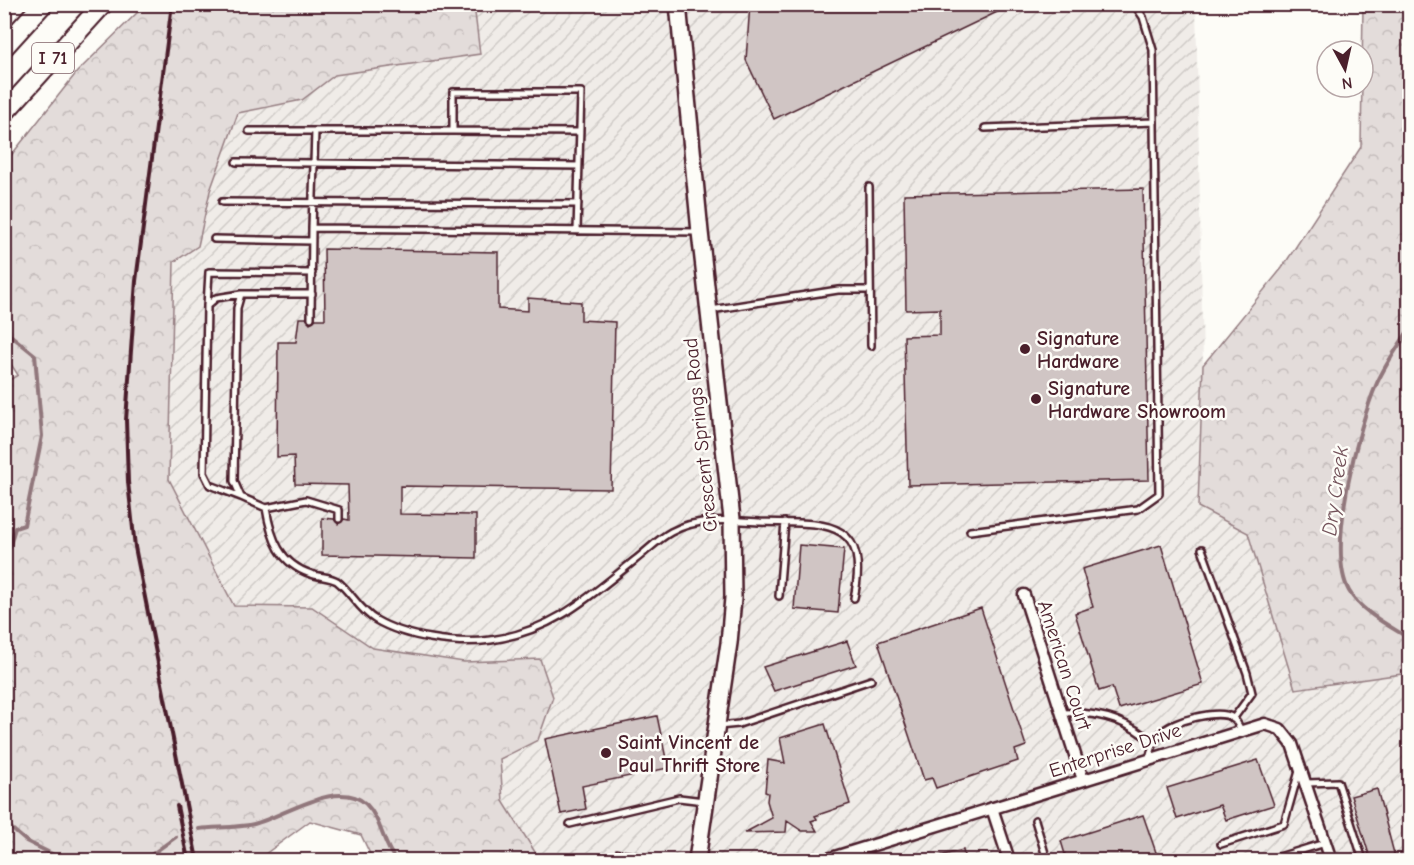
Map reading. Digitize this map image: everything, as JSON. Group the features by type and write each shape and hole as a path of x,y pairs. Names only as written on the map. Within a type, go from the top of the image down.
{"highway":[{"name":"I 71","path":"4,47 43,4"},
{"name":"I 71","path":"4,113 103,4"}],"main road":[{"name":"Crescent Springs Road","path":"678,4 708,310 732,519 731,621 697,861"}],"street":[{"name":"American Court","path":"1024,595 1083,780"},
{"name":"Enterprise Drive","path":"825,861 1265,724 1280,729 1292,744 1331,861"},
{"path":"992,808 1009,861"}],"lane":[{"path":"970,531 1138,509 1159,494 1153,50 1143,17 1134,4"},
{"path":"453,131 453,93 581,92 577,231"},
{"path":"985,128 1154,122"},
{"path":"249,131 580,132"},
{"path":"311,318 315,131"},
{"path":"236,162 579,166"},
{"path":"869,187 871,346"},
{"path":"222,202 578,204"},
{"path":"312,228 700,232"},
{"path":"214,239 312,242"},
{"path":"312,273 209,272 204,473 210,485 266,508 306,500 339,510 339,519"},
{"path":"708,310 838,290 870,290"},
{"path":"207,306 216,298 241,294 312,294"},
{"path":"241,294 237,308 234,481 241,497"},
{"path":"266,508 269,529 283,556 295,569 336,580 375,620 435,639 490,640 546,624 568,614 590,598 670,532 700,522 732,519 816,522 833,528 847,539 857,557 857,583 854,598"},
{"path":"779,596 785,522"},
{"path":"1202,549 1247,673 1252,693 1233,719"},
{"path":"717,727 739,724 872,680"},
{"path":"1061,713 1087,712 1103,715 1135,729 1153,743"},
{"path":"1149,759 1153,743 1162,731 1196,718 1218,714 1233,719 1241,730"},
{"path":"1221,844 1284,824 1300,766"},
{"path":"1306,783 1338,782 1363,861"},
{"path":"570,824 614,811 679,798 705,801"},
{"path":"1035,820 1047,861"},
{"path":"1269,861 1325,843"}],"shaded area":[{"path":"474,5 1196,5 1203,365 1198,507 1248,532 1295,689 1409,673 1409,860 540,860 503,801 500,758 540,660 464,662 373,648 312,607 234,606 169,479 174,262 198,246 210,191 238,112 302,100 335,75 480,54"}],"green space":[{"path":"146,4 474,5 480,54 335,75 302,100 238,113 210,191 198,246 174,262 169,479 234,606 312,607 373,648 464,662 540,659 553,697 538,740 500,759 503,801 540,860 373,860 361,835 310,821 257,860 5,860 4,383 18,375 5,355 5,163 77,72"},
{"path":"1363,5 1409,5 1409,673 1295,689 1248,533 1198,507 1203,365 1282,268 1361,147 1362,99 1375,99 1375,39 1363,39"}],"building":[{"path":"750,4 1014,4 774,119 746,60"},
{"name":"Signature Hardware","path":"1143,189 1149,480 908,485 904,336 940,335 940,309 906,310 904,194"},
{"path":"324,249 498,252 498,309 528,311 528,298 581,302 581,320 615,322 611,489 400,486 400,514 476,515 476,558 322,555 322,518 334,519 338,524 344,519 349,520 348,485 295,484 294,456 277,457 278,342 296,342 299,318 306,318 310,323 316,319 325,319"},
{"path":"799,545 844,549 838,613 794,609"},
{"path":"1161,545 1203,684 1119,709 1112,687 1099,691 1075,613 1093,607 1082,569"},
{"path":"981,608 1026,746 1015,750 1018,761 936,788 932,778 924,780 878,642"},
{"path":"847,641 856,665 774,691 763,667"},
{"name":"Saint Vincent de Paul Thrift Store","path":"657,716 668,768 582,786 586,809 561,814 545,739"},
{"path":"825,724 850,804 815,816 817,819 811,821 817,831 802,831 787,821 786,832 744,833 772,818 767,801 768,793 765,792 768,760 785,763 780,738"},
{"path":"1258,760 1274,805 1226,820 1220,805 1177,819 1167,788"},
{"path":"1377,789 1396,861 1371,861 1351,796"},
{"path":"1143,815 1159,861 1067,861 1061,841"},
{"path":"616,849 654,855 653,861 615,861"},
{"path":"963,850 965,861 935,861 935,857"}],"waterway":[{"name":"Dry Creek","path":"1410,328 1381,376 1361,428 1347,488 1341,547 1343,572 1354,599 1376,618 1410,639"},
{"name":"Dry Creek","path":"4,330 35,355 42,436 24,525 15,528 4,565"},
{"name":"Dry Creek","path":"199,829 254,824 311,801 341,795 354,797 371,810 396,860"},
{"name":"Dry Creek","path":"4,822 26,841 64,860"},
{"name":"Dry Creek","path":"144,860 176,837"}],"railway":[{"path":"172,4 136,281 126,420 128,482 135,547 197,860"},
{"path":"177,806 188,860"}],"place":[{"name":"Signature Hardware","path":"1025,349"},
{"name":"Signature Hardware Showroom","path":"1036,399"},
{"name":"Saint Vincent de Paul Thrift Store","path":"606,753"}]}
